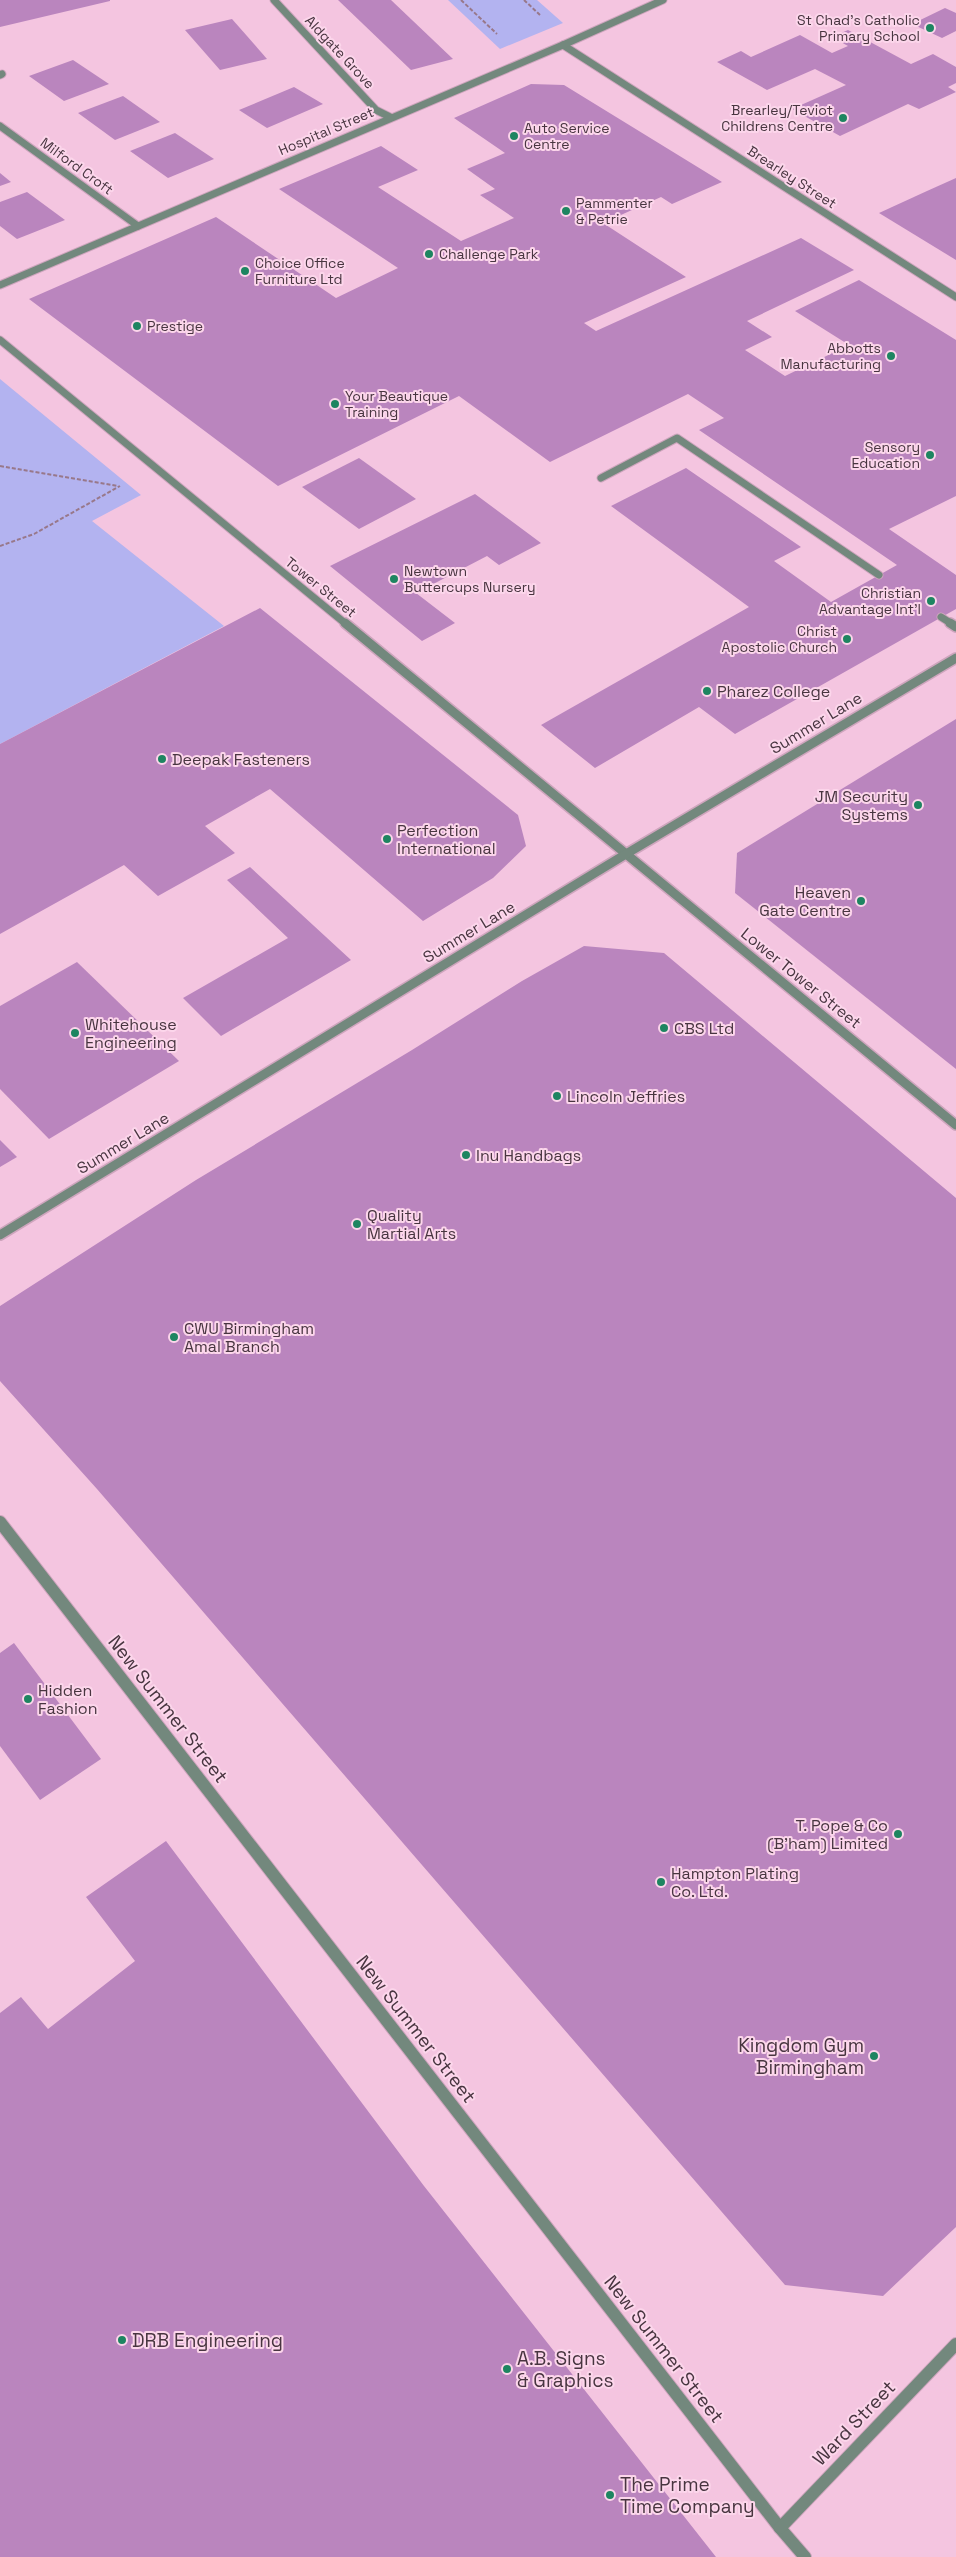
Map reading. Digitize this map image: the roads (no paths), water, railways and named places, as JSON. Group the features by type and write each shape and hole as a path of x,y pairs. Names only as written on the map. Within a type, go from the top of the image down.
{"street":[{"name":"Aldgate Grove","path":"274,0 376,110 390,117"},
{"name":"Hospital Street","path":"0,285 390,117 563,45 663,0"},
{"name":"Brearley Street","path":"563,45 956,297"},
{"name":"Milford Croft","path":"0,126 138,226"},
{"name":"Tower Street","path":"0,340 626,854"},
{"path":"601,478 677,438 879,575"},
{"path":"941,617 956,627"},
{"name":"Summer Lane","path":"0,1235 626,854 956,658"},
{"name":"Lower Tower Street","path":"626,854 956,1125"},
{"name":"New Summer Street","path":"0,1522 804,2557"},
{"name":"Ward Street","path":"780,2528 956,2344"}],"place":[{"name":"St Chad's Catholic Primary School","path":"930,28"},
{"name":"Brearley/Teviot Childrens Centre","path":"843,118"},
{"name":"Auto Service Centre","path":"514,136"},
{"name":"Pammenter & Petrie","path":"566,211"},
{"name":"Challenge Park","path":"429,254"},
{"name":"Choice Office Furniture Ltd","path":"245,271"},
{"name":"Prestige","path":"137,326"},
{"name":"Abbotts Manufacturing","path":"891,356"},
{"name":"Your Beautique Training","path":"335,404"},
{"name":"Sensory Education","path":"930,455"},
{"name":"Newtown Buttercups Nursery","path":"394,579"},
{"name":"Christian Advantage Int'l","path":"931,601"},
{"name":"Christ Apostolic Church","path":"847,639"},
{"name":"Pharez College","path":"707,691"},
{"name":"Deepak Fasteners","path":"162,759"},
{"name":"JM Security Systems","path":"918,805"},
{"name":"Perfection International","path":"387,839"},
{"name":"Heaven Gate Centre","path":"861,901"},
{"name":"CBS Ltd","path":"664,1028"},
{"name":"Whitehouse Engineering","path":"75,1033"},
{"name":"Lincoln Jeffries","path":"557,1096"},
{"name":"Inu Handbags","path":"466,1155"},
{"name":"Quality Martial Arts","path":"357,1224"},
{"name":"CWU Birmingham Amal Branch","path":"174,1337"},
{"name":"Hidden Fashion","path":"28,1699"},
{"name":"T. Pope & Co (B'ham) Limited","path":"898,1834"},
{"name":"Hampton Plating Co. Ltd.","path":"661,1882"},
{"name":"Kingdom Gym Birmingham","path":"874,2056"},
{"name":"DRB Engineering","path":"122,2340"},
{"name":"A.B. Signs & Graphics","path":"507,2369"},
{"name":"The Prime Time Company","path":"610,2495"}]}
